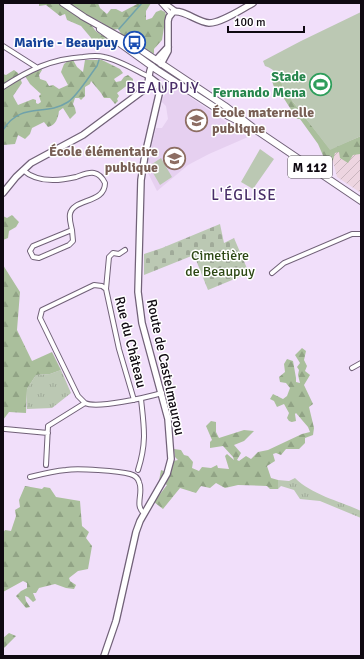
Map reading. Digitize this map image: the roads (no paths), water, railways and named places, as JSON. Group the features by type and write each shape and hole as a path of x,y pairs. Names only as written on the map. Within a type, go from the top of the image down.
{"main road":[{"name":"M 112","path":"64,3 157,70 228,116 259,132"},
{"name":"M 112","path":"82,16 127,41 156,60 225,106 259,132 361,201"},
{"path":"152,66 156,60"},
{"path":"157,70 161,64"}],"street":[{"path":"160,3 173,13 211,23 253,3"},
{"path":"164,3 173,13"},
{"path":"161,64 168,51 168,21 173,13"},
{"path":"3,46 36,67"},
{"path":"156,60 168,46"},
{"path":"3,87 36,67 69,58 89,56 104,57 149,77"},
{"path":"3,193 31,163 90,131 145,89 148,84 148,73 152,66"},
{"path":"149,77 157,70"},
{"name":"Route de Castelmaurou","path":"104,656 116,621 136,532 144,514 168,474 171,459 168,419 142,323 138,292 141,180 160,90 156,83 149,77"},
{"path":"23,170 39,179 65,179 93,173 97,174 103,179 105,188 100,194 77,206 71,211 73,242 39,258 33,257 30,254 30,251 34,246 72,230"},
{"path":"272,273 284,263 352,234 361,234"},
{"name":"Rue du Château","path":"125,250 119,254 113,253 109,257 106,289 119,349 134,400"},
{"name":"Rue du Château","path":"106,289 102,286 94,285 45,307 42,310 40,318 78,396 85,403 97,405 134,400 162,393"},
{"path":"352,368 361,363"},
{"path":"138,470 143,456 145,443 141,398"},
{"path":"46,466 48,426 85,403"},
{"path":"6,429 48,433"},
{"path":"30,477 67,469 130,474 137,478 140,485 140,505 144,514"}],"waterway":[{"path":"119,29 142,3"},
{"path":"3,130 10,121 25,112 51,109 68,102 83,85 97,66 99,60"}],"place":[{"name":"Mairie - Beaupuy","path":"134,42"},
{"name":"Stade Fernando Mena","path":"321,84"},
{"name":"École maternelle publique","path":"196,120"},
{"name":"École élémentaire publique","path":"174,159"}],"district":[{"name":"BEAUPUY","path":"163,87"},
{"name":"L'ÉGLISE","path":"244,195"}],"park label":[{"name":"Cimetière de Beaupuy","path":"220,264"}]}
